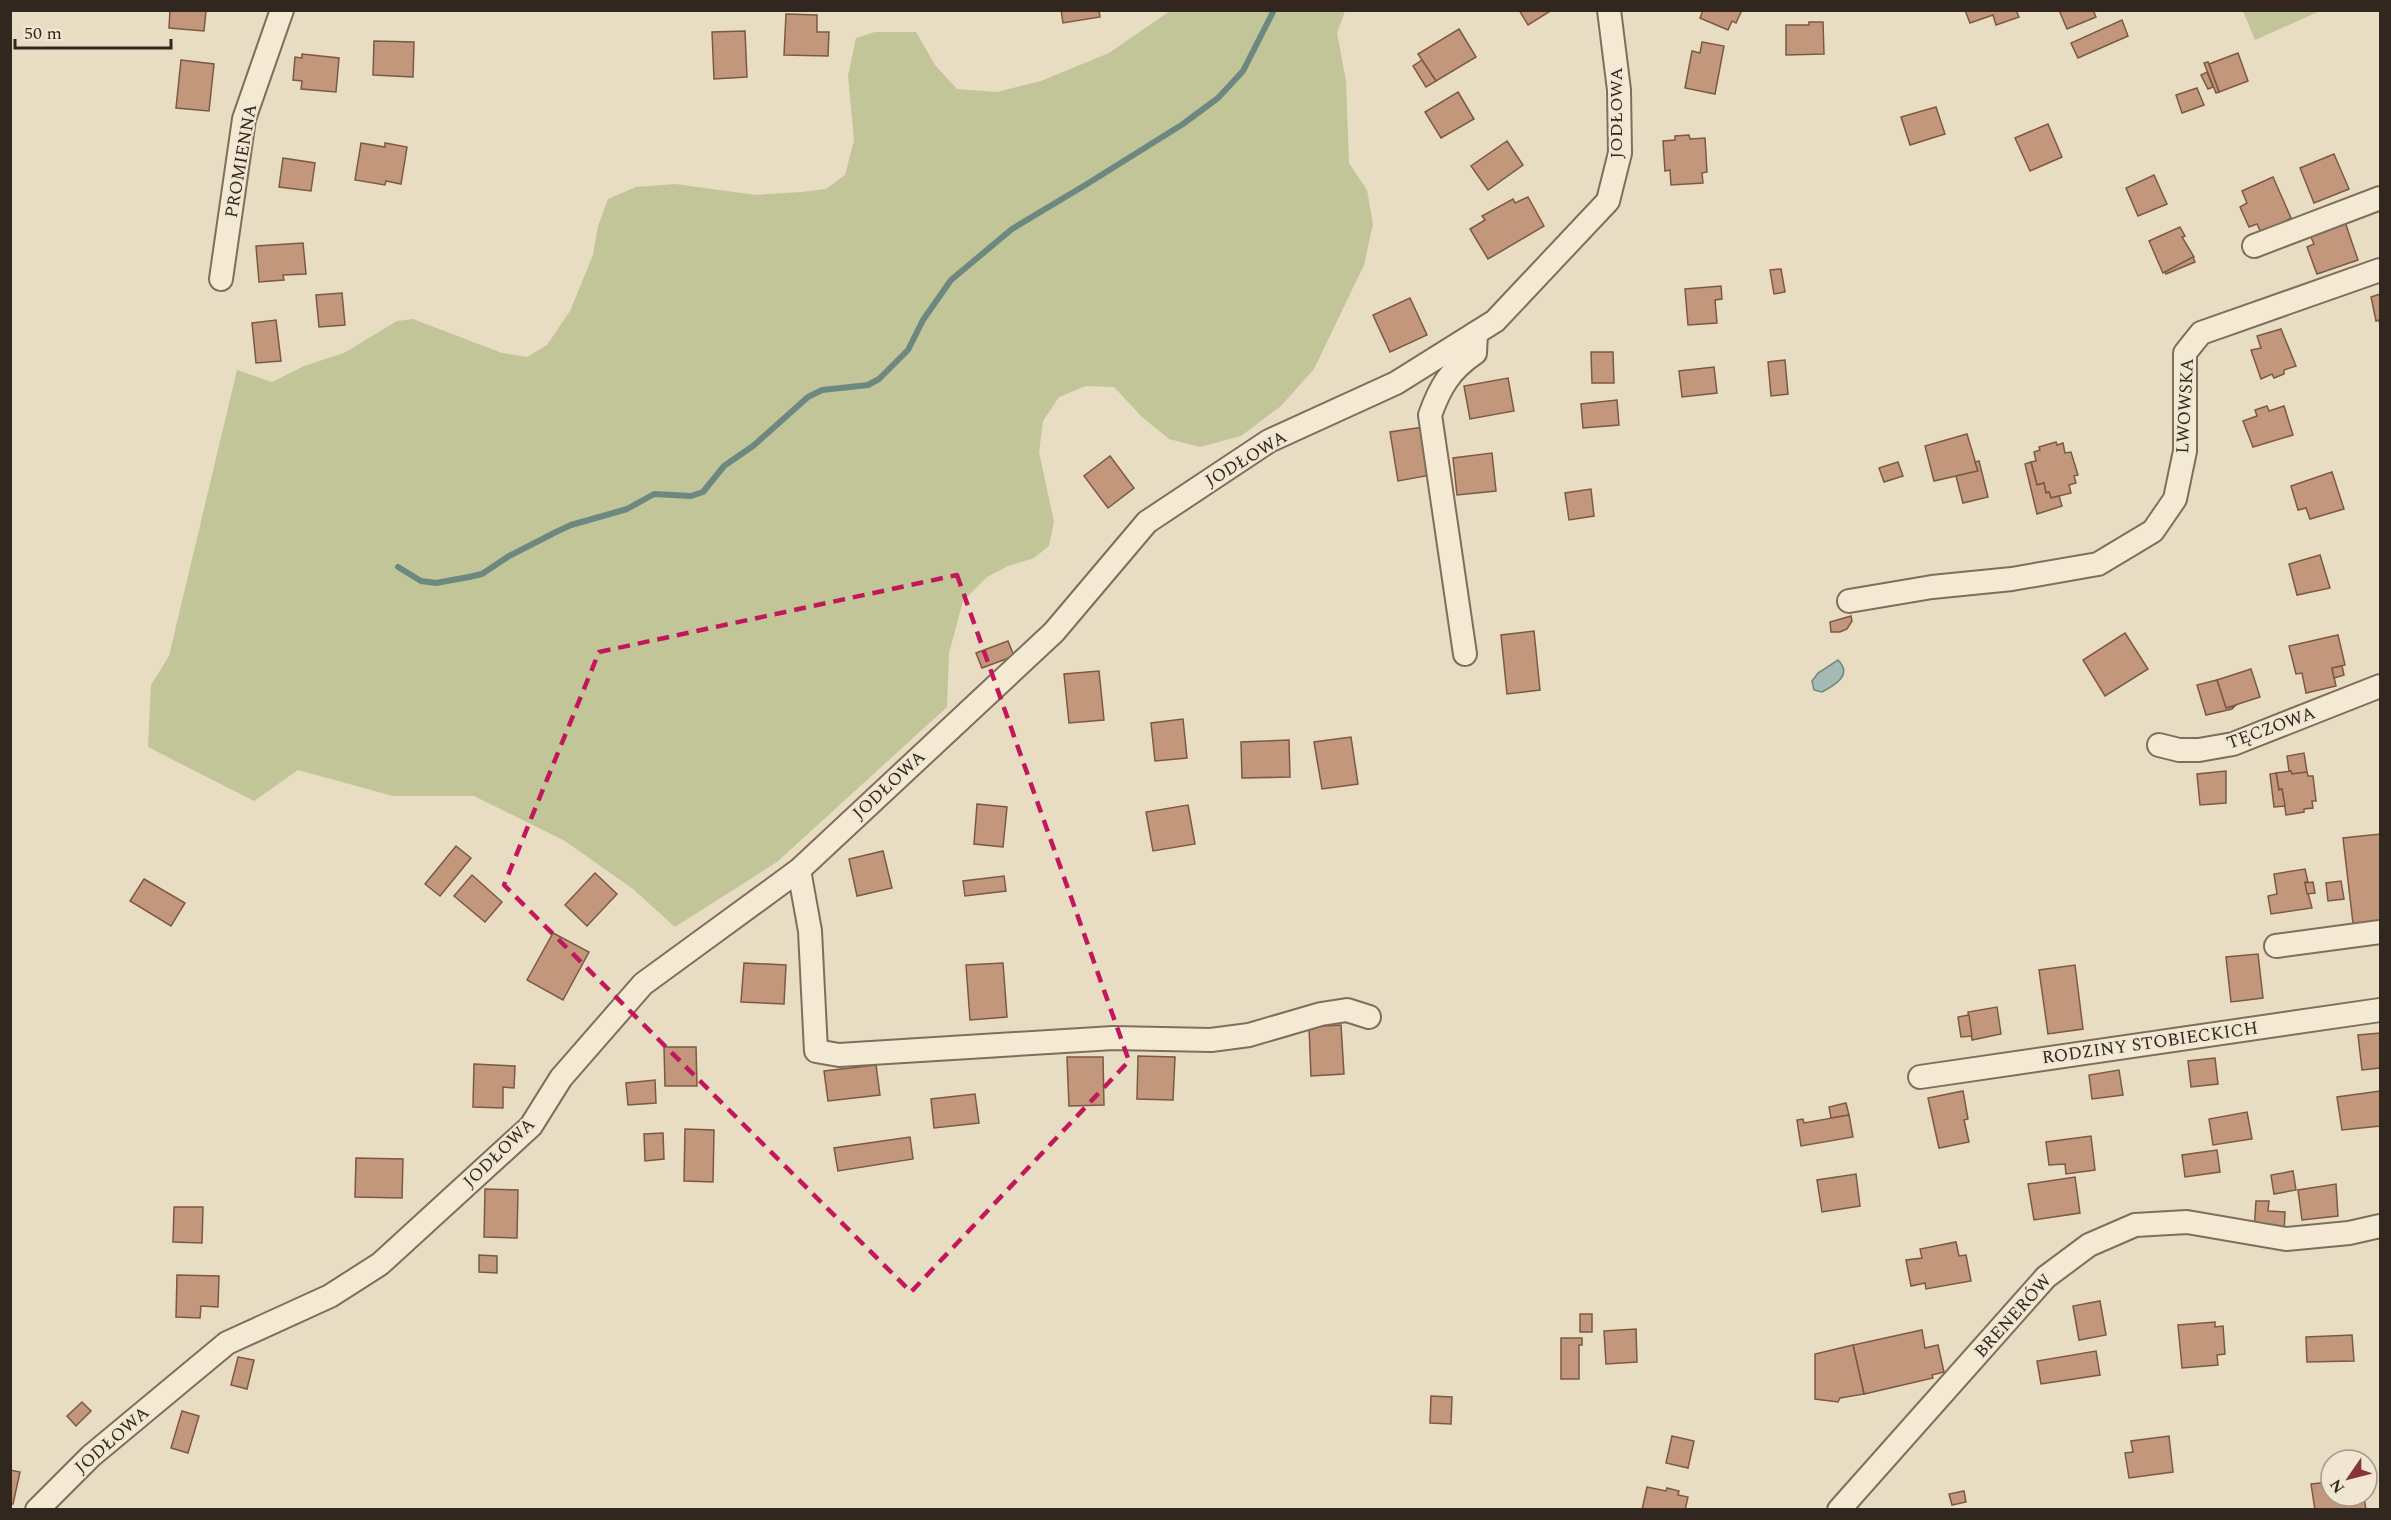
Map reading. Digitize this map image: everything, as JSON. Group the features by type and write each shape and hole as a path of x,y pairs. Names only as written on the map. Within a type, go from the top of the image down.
{"street":[{"name":"PROMIENNA","path":"221,279 244,119 282,10"},
{"name":"JODŁOWA","path":"37,1509 91,1456 227,1343 330,1296 380,1264 531,1126 561,1078 644,984 799,870 1054,632 1147,522 1269,441 1396,383 1495,321 1608,201 1620,153 1619,90 1609,10"},
{"path":"2254,246 2380,198"},
{"name":"LWOWSKA","path":"1849,601 1932,587 2012,579 2098,564 2153,531 2175,499 2185,451 2185,353 2200,333 2380,270"},
{"path":"1465,654 1430,416 1438,391 1458,365 1474,353 1476,333"},
{"name":"TĘCZOWA","path":"2159,745 2179,750 2199,750 2233,744 2380,686"},
{"path":"799,870 810,931 816,1051 838,1055 1113,1038 1211,1040 1249,1035 1339,1011 1347,1010 1369,1017"},
{"path":"2276,946 2380,932"},
{"name":"RODZINY STOBIECKICH","path":"1920,1077 2380,1010"},
{"name":"BRENERÓW","path":"1839,1509 2046,1277 2089,1245 2135,1225 2187,1222 2286,1239 2349,1233 2380,1226"}],"highlighted area":[{"path":"957,575 1129,1061 911,1292 504,885 599,652"}],"green space":[{"path":"1170,11 1345,11 1337,33 1346,81 1349,163 1367,190 1373,224 1364,265 1314,369 1281,406 1241,436 1200,447 1169,439 1142,417 1114,387 1086,386 1059,397 1043,421 1039,452 1054,522 1049,546 1034,558 1008,566 987,577 963,601 949,653 947,707 777,862 675,927 633,889 565,841 474,796 393,796 298,770 254,801 148,747 151,685 169,656 237,370 272,382 304,366 344,353 397,321 413,319 502,353 527,357 547,345 570,311 593,255 598,226 608,199 636,187 675,184 756,195 801,192 826,189 845,175 854,140 848,76 856,38 875,32 916,32 935,65 957,89 997,92 1041,81 1109,53"},
{"path":"2243,11 2320,11 2255,40"}],"water":[{"path":"1838,660 1844,670 1840,679 1822,692 1814,690 1812,681 1818,673"}],"building":[{"path":"170,10 206,11 204,31 169,28"},
{"path":"1061,10 1099,10 1100,17 1063,23"},
{"path":"1519,10 1552,10 1528,25"},
{"path":"1703,10 1742,10 1736,23 1732,21 1728,30 1700,18"},
{"path":"1965,10 2016,10 2019,17 1996,25 1993,15 1970,23"},
{"path":"2059,10 2093,10 2096,17 2067,29"},
{"path":"786,14 817,15 817,32 829,32 828,56 784,55"},
{"path":"2122,20 2128,36 2078,58 2071,43"},
{"path":"1809,22 1823,22 1824,54 1786,55 1786,25 1809,25"},
{"path":"1459,29 1476,57 1436,81 1418,54"},
{"path":"745,31 747,77 714,79 712,32"},
{"path":"374,41 414,42 413,77 373,75"},
{"path":"1702,42 1724,46 1715,94 1685,88 1692,51 1700,53"},
{"path":"2238,53 2248,81 2219,92 2209,64"},
{"path":"302,54 339,58 336,92 301,89 302,81 293,80 295,57 302,58"},
{"path":"181,60 214,64 209,111 176,108"},
{"path":"1422,60 1436,81 1426,87 1413,66"},
{"path":"2208,62 2219,92 2216,93 2204,63"},
{"path":"2207,72 2213,87 2208,89 2201,75"},
{"path":"2197,88 2204,105 2182,113 2176,95"},
{"path":"1458,92 1474,119 1441,138 1425,112"},
{"path":"1936,107 1945,134 1910,145 1901,117"},
{"path":"2048,124 2062,157 2030,171 2015,138"},
{"path":"1689,135 1690,139 1705,138 1707,172 1702,173 1703,183 1671,185 1670,170 1665,171 1663,141 1675,140 1675,136"},
{"path":"1507,141 1523,165 1488,190 1471,166"},
{"path":"361,143 385,147 385,143 407,147 401,184 386,181 385,185 355,180"},
{"path":"2334,154 2349,189 2314,203 2300,168"},
{"path":"283,158 315,163 311,191 279,187"},
{"path":"2154,175 2167,204 2138,216 2126,188"},
{"path":"2273,177 2291,218 2261,233 2257,224 2249,227 2240,207 2247,203 2242,191"},
{"path":"1528,197 1544,226 1488,259 1470,229 1485,220 1482,216 1513,199 1515,203"},
{"path":"2345,222 2358,260 2317,274 2307,247 2314,244 2310,235"},
{"path":"2180,227 2185,236 2182,237 2194,257 2163,273 2149,241"},
{"path":"303,243 306,274 283,275 284,280 259,282 256,246"},
{"path":"2193,257 2195,262 2166,274 2165,272"},
{"path":"1781,269 1785,292 1774,294 1770,270"},
{"path":"1721,286 1722,299 1715,300 1717,323 1688,325 1685,289"},
{"path":"342,293 345,325 319,327 316,295"},
{"path":"2380,294 2380,325 2379,320 2376,321 2371,297"},
{"path":"1410,298 1427,335 1390,352 1373,315"},
{"path":"276,320 281,361 256,363 252,323"},
{"path":"2281,329 2296,366 2284,370 2284,374 2274,378 2272,374 2261,379 2251,350 2261,348 2257,336"},
{"path":"1591,352 1613,352 1614,383 1592,383"},
{"path":"1785,360 1788,394 1771,396 1768,362"},
{"path":"1714,367 1717,393 1682,397 1679,371"},
{"path":"1508,378 1514,411 1470,419 1464,386"},
{"path":"1617,400 1619,425 1583,428 1581,404"},
{"path":"2267,406 2269,411 2284,406 2293,435 2253,447 2243,421 2257,416 2255,410"},
{"path":"1423,427 1431,475 1398,481 1390,432"},
{"path":"1967,434 1978,471 1934,481 1925,446"},
{"path":"2056,442 2057,445 2063,443 2065,453 2071,452 2078,475 2074,476 2076,483 2069,485 2071,493 2051,498 2049,492 2046,493 2044,483 2037,485 2031,462 2036,461 2034,452 2040,450 2039,447"},
{"path":"1492,453 1496,491 1457,495 1453,458"},
{"path":"1110,456 1134,488 1108,508 1084,476"},
{"path":"1979,461 1988,497 1963,503 1956,476 1978,471 1975,462"},
{"path":"1898,462 1903,476 1884,482 1879,468"},
{"path":"2031,462 2037,485 2044,483 2046,493 2049,492 2051,498 2059,496 2062,506 2037,514 2025,464"},
{"path":"2332,472 2344,509 2310,519 2306,508 2298,510 2291,486"},
{"path":"1591,489 1594,516 1569,520 1565,493"},
{"path":"2320,555 2330,588 2297,595 2289,564"},
{"path":"1851,616 1852,621 1847,629 1831,632 1830,622"},
{"path":"1534,631 1540,690 1507,694 1501,635"},
{"path":"2125,633 2148,669 2105,696 2083,660"},
{"path":"2338,635 2345,665 2332,668 2336,686 2306,693 2302,673 2296,674 2289,646"},
{"path":"1008,641 1014,656 982,668 976,653"},
{"path":"2342,666 2344,675 2334,678 2332,668"},
{"path":"2251,669 2260,697 2226,708 2217,680"},
{"path":"1099,671 1104,720 1069,723 1064,674"},
{"path":"2217,680 2226,708 2235,706 2232,709 2206,715 2197,685"},
{"path":"1183,719 1187,758 1155,761 1151,723"},
{"path":"1351,737 1358,784 1322,789 1314,742"},
{"path":"1289,740 1290,777 1242,778 1241,742"},
{"path":"2304,753 2307,772 2292,774 2289,771 2287,756"},
{"path":"2226,771 2226,803 2200,805 2197,774"},
{"path":"2291,771 2292,774 2307,772 2308,776 2313,776 2316,801 2312,801 2313,808 2286,815 2282,789 2279,790 2276,773"},
{"path":"2276,773 2285,806 2274,807 2270,774"},
{"path":"977,804 1007,807 1003,847 974,844"},
{"path":"1188,805 1195,844 1153,851 1146,812"},
{"path":"2380,834 2380,929 2354,932 2343,838"},
{"path":"456,846 471,858 440,896 425,884"},
{"path":"883,851 892,888 857,896 849,859"},
{"path":"2305,869 2308,882 2305,882 2312,908 2271,914 2268,896 2277,894 2274,874"},
{"path":"595,873 617,894 587,926 565,905"},
{"path":"472,875 502,902 485,922 454,896"},
{"path":"1004,876 1006,891 965,896 963,881"},
{"path":"144,879 185,903 171,926 130,901"},
{"path":"2341,881 2344,899 2328,901 2326,883"},
{"path":"2313,882 2315,893 2307,894 2305,883"},
{"path":"553,933 589,952 563,1000 527,980"},
{"path":"2258,954 2263,998 2231,1002 2226,957"},
{"path":"744,963 786,965 784,1004 741,1002"},
{"path":"1003,963 1007,1017 970,1020 966,965"},
{"path":"2075,965 2083,1029 2048,1034 2039,970"},
{"path":"1997,1007 2001,1034 1972,1040 1968,1012"},
{"path":"1969,1015 1972,1036 1961,1037 1958,1017"},
{"path":"1341,1025 1344,1074 1311,1076 1309,1027"},
{"path":"2380,1033 2380,1068 2362,1070 2358,1035"},
{"path":"664,1047 696,1047 697,1086 665,1086"},
{"path":"1138,1056 1175,1057 1173,1100 1137,1099"},
{"path":"1067,1057 1103,1057 1104,1105 1069,1106"},
{"path":"2215,1058 2218,1084 2191,1087 2188,1061"},
{"path":"474,1064 515,1066 514,1088 503,1087 503,1108 473,1107"},
{"path":"876,1065 880,1095 828,1101 824,1071"},
{"path":"2119,1070 2123,1095 2092,1099 2089,1075"},
{"path":"655,1080 656,1103 628,1105 626,1083"},
{"path":"1963,1091 1968,1119 1964,1120 1969,1142 1939,1148 1928,1098"},
{"path":"2380,1091 2380,1126 2342,1130 2337,1097"},
{"path":"975,1094 979,1123 934,1128 931,1099"},
{"path":"1846,1103 1849,1115 1831,1118 1829,1107"},
{"path":"2247,1112 2252,1139 2213,1145 2209,1119"},
{"path":"1849,1115 1853,1137 1801,1146 1797,1120 1803,1119 1804,1123"},
{"path":"685,1129 714,1130 713,1182 684,1181"},
{"path":"663,1133 664,1159 645,1161 644,1134"},
{"path":"2091,1136 2095,1170 2066,1174 2065,1164 2049,1165 2046,1142"},
{"path":"910,1137 913,1159 838,1171 834,1148"},
{"path":"2217,1150 2220,1172 2185,1177 2182,1155"},
{"path":"356,1158 403,1159 402,1198 355,1197"},
{"path":"2293,1171 2296,1190 2274,1194 2271,1175"},
{"path":"1856,1174 1860,1206 1822,1212 1817,1180"},
{"path":"2075,1177 2080,1213 2034,1220 2028,1184"},
{"path":"2336,1184 2338,1216 2302,1220 2298,1190"},
{"path":"485,1189 518,1190 517,1238 484,1237"},
{"path":"2256,1201 2269,1201 2268,1211 2285,1212 2284,1234 2254,1231"},
{"path":"174,1207 203,1207 202,1243 173,1242"},
{"path":"1956,1242 1959,1256 1966,1255 1971,1281 1926,1289 1925,1283 1911,1286 1906,1260 1922,1258 1920,1249"},
{"path":"479,1255 497,1256 497,1273 479,1272"},
{"path":"177,1275 219,1276 218,1307 201,1306 200,1318 176,1317"},
{"path":"2100,1301 2106,1335 2079,1340 2073,1306"},
{"path":"1580,1314 1592,1314 1592,1332 1580,1332"},
{"path":"2215,1322 2215,1327 2223,1326 2225,1354 2217,1355 2218,1365 2182,1368 2178,1325"},
{"path":"1636,1329 1637,1362 1606,1364 1604,1331"},
{"path":"1922,1330 1925,1348 1938,1345 1944,1372 1932,1375 1933,1378 1864,1394 1853,1345"},
{"path":"2352,1335 2354,1361 2307,1362 2306,1337"},
{"path":"1561,1338 1582,1338 1582,1345 1579,1345 1579,1379 1561,1379"},
{"path":"1853,1345 1864,1394 1840,1398 1838,1402 1815,1399 1815,1354"},
{"path":"2096,1351 2100,1375 2041,1384 2037,1361"},
{"path":"238,1357 254,1360 247,1389 231,1385"},
{"path":"1431,1396 1452,1397 1451,1424 1430,1423"},
{"path":"82,1402 91,1411 76,1426 67,1416"},
{"path":"182,1411 199,1416 188,1453 171,1448"},
{"path":"1672,1436 1694,1441 1688,1468 1666,1463"},
{"path":"2169,1436 2173,1472 2129,1478 2125,1453 2133,1452 2131,1441"},
{"path":"10,1470 20,1472 13,1504 10,1504"},
{"path":"2319,1483 2319,1508 2366,1508 2366,1510 2315,1510 2311,1484"},
{"path":"1647,1487 1679,1491 1678,1495 1688,1497 1685,1510 1642,1510"},
{"path":"1964,1491 1966,1502 1952,1505 1949,1494"}],"waterway":[{"path":"398,567 421,581 436,583 482,574 509,556 571,525 627,509 654,494 691,496 703,492 724,466 753,446 808,397 822,390 868,385 879,379 908,350 923,320 951,280 1012,229 1183,124 1218,98 1243,71 1274,10"}]}
